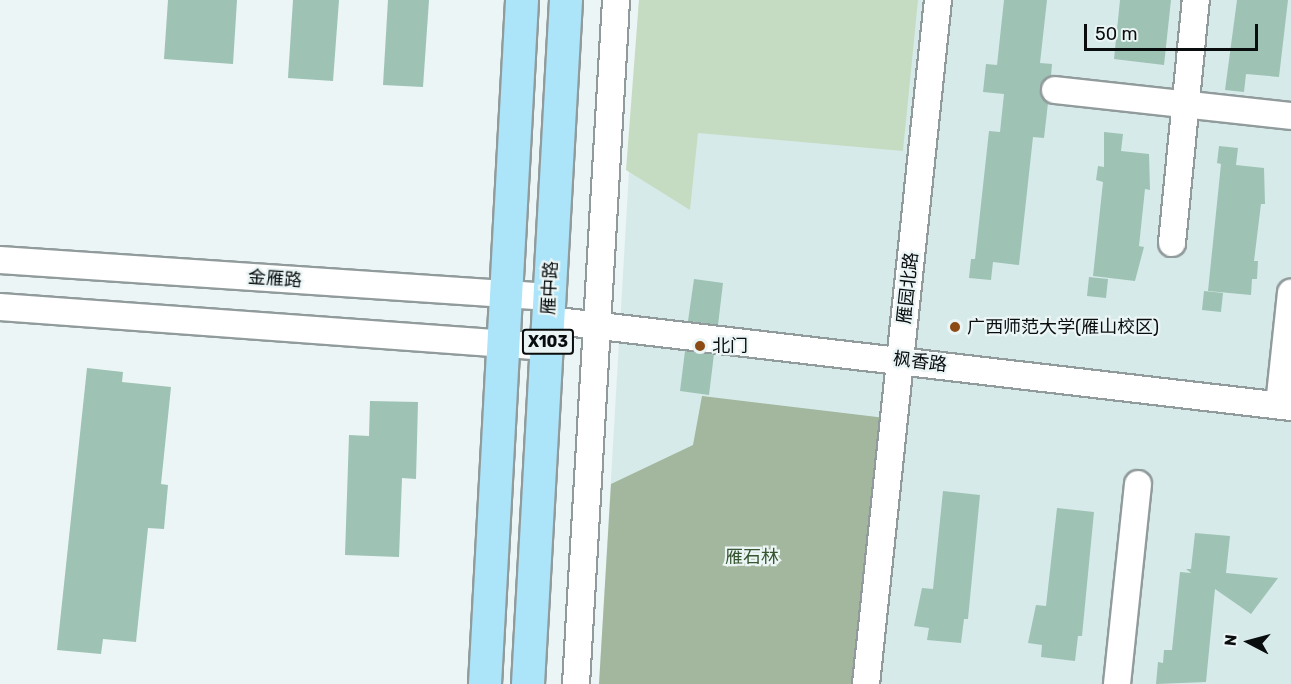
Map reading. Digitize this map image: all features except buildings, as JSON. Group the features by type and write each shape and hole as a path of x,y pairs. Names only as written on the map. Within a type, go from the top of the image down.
{"main road":[{"name":"X103","path":"485,684 522,0"},
{"name":"雁中路","path":"528,684 566,0"}],"street":[{"path":"576,684 616,0"},
{"name":"雁园北路","path":"866,684 938,0"},
{"path":"1172,243 1196,0"},
{"path":"1055,90 1291,116"},
{"name":"金雁路","path":"0,260 505,295 549,321"},
{"path":"1285,406 1291,293"},
{"path":"0,307 502,343 549,321"},
{"name":"枫香路","path":"549,321 900,359 1285,406"},
{"path":"1117,684 1138,484"}],"shaded area":[{"name":"广西师范大学(雁山校区)","path":"639,0 1291,0 1291,684 599,684"}],"green space":[{"path":"639,0 918,0 903,151 698,133 690,210 626,170"},
{"name":"雁石林","path":"702,396 894,419 866,684 599,684 611,484 693,445"}],"place":[{"name":"广西师范大学(雁山校区)","path":"955,327"},
{"name":"北门","path":"700,346"}]}
